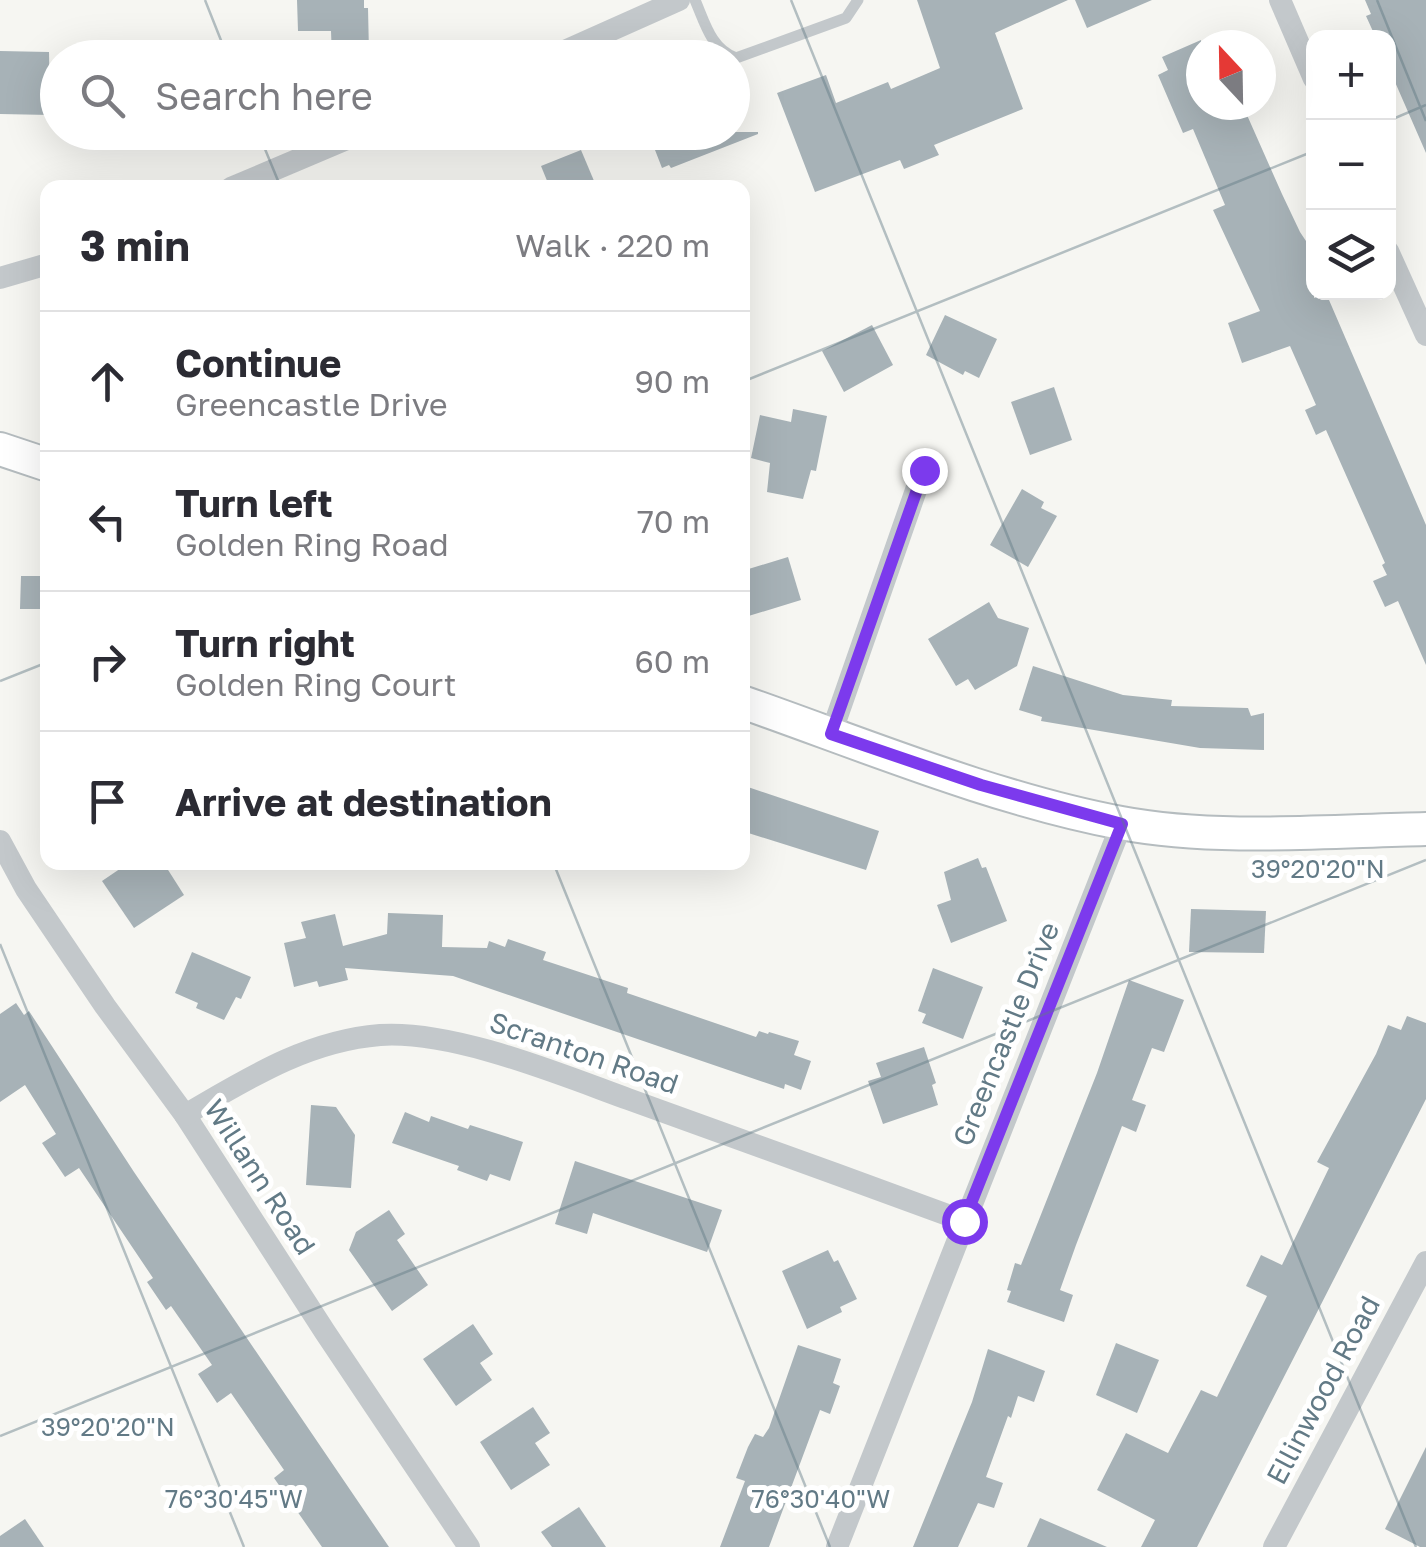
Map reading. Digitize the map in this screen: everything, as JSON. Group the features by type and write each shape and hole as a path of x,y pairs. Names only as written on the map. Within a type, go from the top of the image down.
{"street":[{"path":"589,40 679,0"},
{"path":"1280,0 1306,60"},
{"path":"250,180 321,150"},
{"path":"0,278 40,266"},
{"path":"1396,269 1426,335"},
{"path":"0,449 40,462"},
{"path":"831,734 924,470"},
{"path":"750,705 981,785 1122,824 1268,832 1426,829"},
{"name":"Greencastle Drive","path":"838,1547 1122,824"},
{"name":"Willann Road","path":"0,840 36,904 185,1115 469,1547"},
{"name":"Scranton Road","path":"185,1115 268,1067 312,1048 348,1039 413,1034 452,1041 587,1084 964,1221"},
{"name":"Ellinwood Road","path":"1274,1547 1426,1262"}],"lane":[{"path":"695,0 712,40"},
{"path":"750,53 846,18 858,0"}],"building":[{"path":"297,0 364,0 364,8 368,8 369,40 331,40 331,31 298,31"},
{"path":"917,0 1068,0 995,33 1023,109 934,145 939,155 904,169 900,160 815,192 777,93 826,75 836,103 888,82 891,89 940,68"},
{"path":"1075,0 1152,0 1087,28"},
{"path":"1365,0 1426,0 1426,153 1396,84 1396,30 1372,30 1366,16 1371,14"},
{"path":"1186,47 1186,120 1249,120 1306,241 1306,300 1329,300 1426,525 1426,665 1398,601 1385,607 1373,581 1387,575 1382,565 1385,563 1326,430 1316,435 1305,410 1316,405 1290,346 1242,363 1228,323 1260,311 1213,210 1225,205 1193,129 1183,133 1158,75 1168,70 1162,57"},
{"path":"0,51 40,52 40,115 0,114"},
{"path":"581,150 594,180 547,180 541,166"},
{"path":"655,150 717,150 671,168 662,168"},
{"path":"945,315 997,339 979,378 965,371 963,375 926,355"},
{"path":"872,325 893,365 844,392 822,351"},
{"path":"1054,387 1072,440 1030,455 1011,402"},
{"path":"793,409 827,416 816,471 811,470 803,499 767,492 770,463 751,458 760,415 791,422"},
{"path":"1022,489 1044,502 1041,508 1057,516 1028,567 990,545"},
{"path":"788,557 801,600 750,616 750,569"},
{"path":"21,576 40,576 40,609 20,609"},
{"path":"989,602 998,618 1029,628 1017,666 975,690 968,679 956,686 928,639"},
{"path":"1033,666 1123,695 1172,700 1171,706 1248,708 1251,716 1264,713 1264,750 1200,748 1041,721 1042,717 1019,710"},
{"path":"750,788 879,831 866,870 750,834"},
{"path":"978,858 982,868 986,867 1007,921 951,943 937,905 951,900 944,872"},
{"path":"118,870 168,870 184,895 134,928 102,881"},
{"path":"1191,909 1266,911 1264,953 1189,952"},
{"path":"388,913 443,915 442,947 487,948 489,941 505,947 508,939 546,952 543,960 628,988 627,993 756,1037 759,1031 799,1041 794,1055 811,1061 801,1090 785,1084 784,1089 453,976 345,968 348,980 319,987 317,981 294,987 284,943 306,938 301,922 335,914 343,946 387,934"},
{"path":"192,952 251,977 241,999 236,997 224,1020 196,1008 198,1003 175,993"},
{"path":"933,968 983,987 963,1039 922,1023 926,1014 918,1011"},
{"path":"1129,980 1184,1000 1164,1052 1152,1048 1132,1100 1146,1105 1136,1132 1122,1126 1076,1245 1060,1290 1073,1295 1064,1322 1007,1302 1011,1291 1007,1290 1015,1263 1021,1265 1097,1073"},
{"path":"16,1003 24,1015 29,1011 389,1547 322,1547 274,1478 284,1470 231,1393 217,1403 198,1374 212,1365 171,1306 166,1310 147,1282 153,1278 79,1168 65,1177 42,1143 56,1134 25,1085 0,1102 0,1014"},
{"path":"1407,1016 1426,1023 1426,1099 1197,1547 1141,1547 1155,1520 1097,1490 1126,1433 1168,1453 1201,1390 1217,1397 1267,1296 1246,1286 1261,1255 1282,1265 1329,1168 1317,1162 1388,1025 1401,1030"},
{"path":"924,1047 936,1083 932,1085 938,1105 883,1124 868,1081 881,1077 876,1063"},
{"path":"311,1105 336,1107 355,1135 351,1188 306,1185"},
{"path":"405,1112 429,1122 431,1116 523,1142 510,1181 490,1174 487,1181 457,1170 459,1166 392,1143"},
{"path":"575,1161 722,1210 707,1252 593,1213 587,1234 555,1224"},
{"path":"389,1210 405,1234 397,1240 428,1285 392,1311 349,1250 356,1232"},
{"path":"828,1250 834,1262 838,1260 857,1299 840,1307 842,1312 807,1329 782,1271"},
{"path":"473,1324 493,1354 480,1363 492,1380 456,1406 423,1359"},
{"path":"1116,1343 1159,1360 1137,1413 1096,1395"},
{"path":"798,1345 841,1359 833,1383 840,1386 830,1414 820,1410 769,1547 720,1547 745,1481 736,1478 755,1434 763,1437 769,1428"},
{"path":"988,1349 1045,1371 1034,1402 1018,1396 1011,1418 1008,1416 986,1477 1003,1483 994,1508 978,1503 958,1547 913,1547 972,1402"},
{"path":"533,1407 550,1433 535,1443 550,1465 511,1490 480,1442"},
{"path":"1426,1447 1426,1547 1420,1547 1385,1529"},
{"path":"579,1507 606,1547 552,1547 541,1532"},
{"path":"1040,1518 1107,1547 1027,1547"},
{"path":"25,1519 44,1547 0,1547 0,1536"}],"route":[{"path":"924,470 831,734 981,785 1122,824 964,1221"}]}
